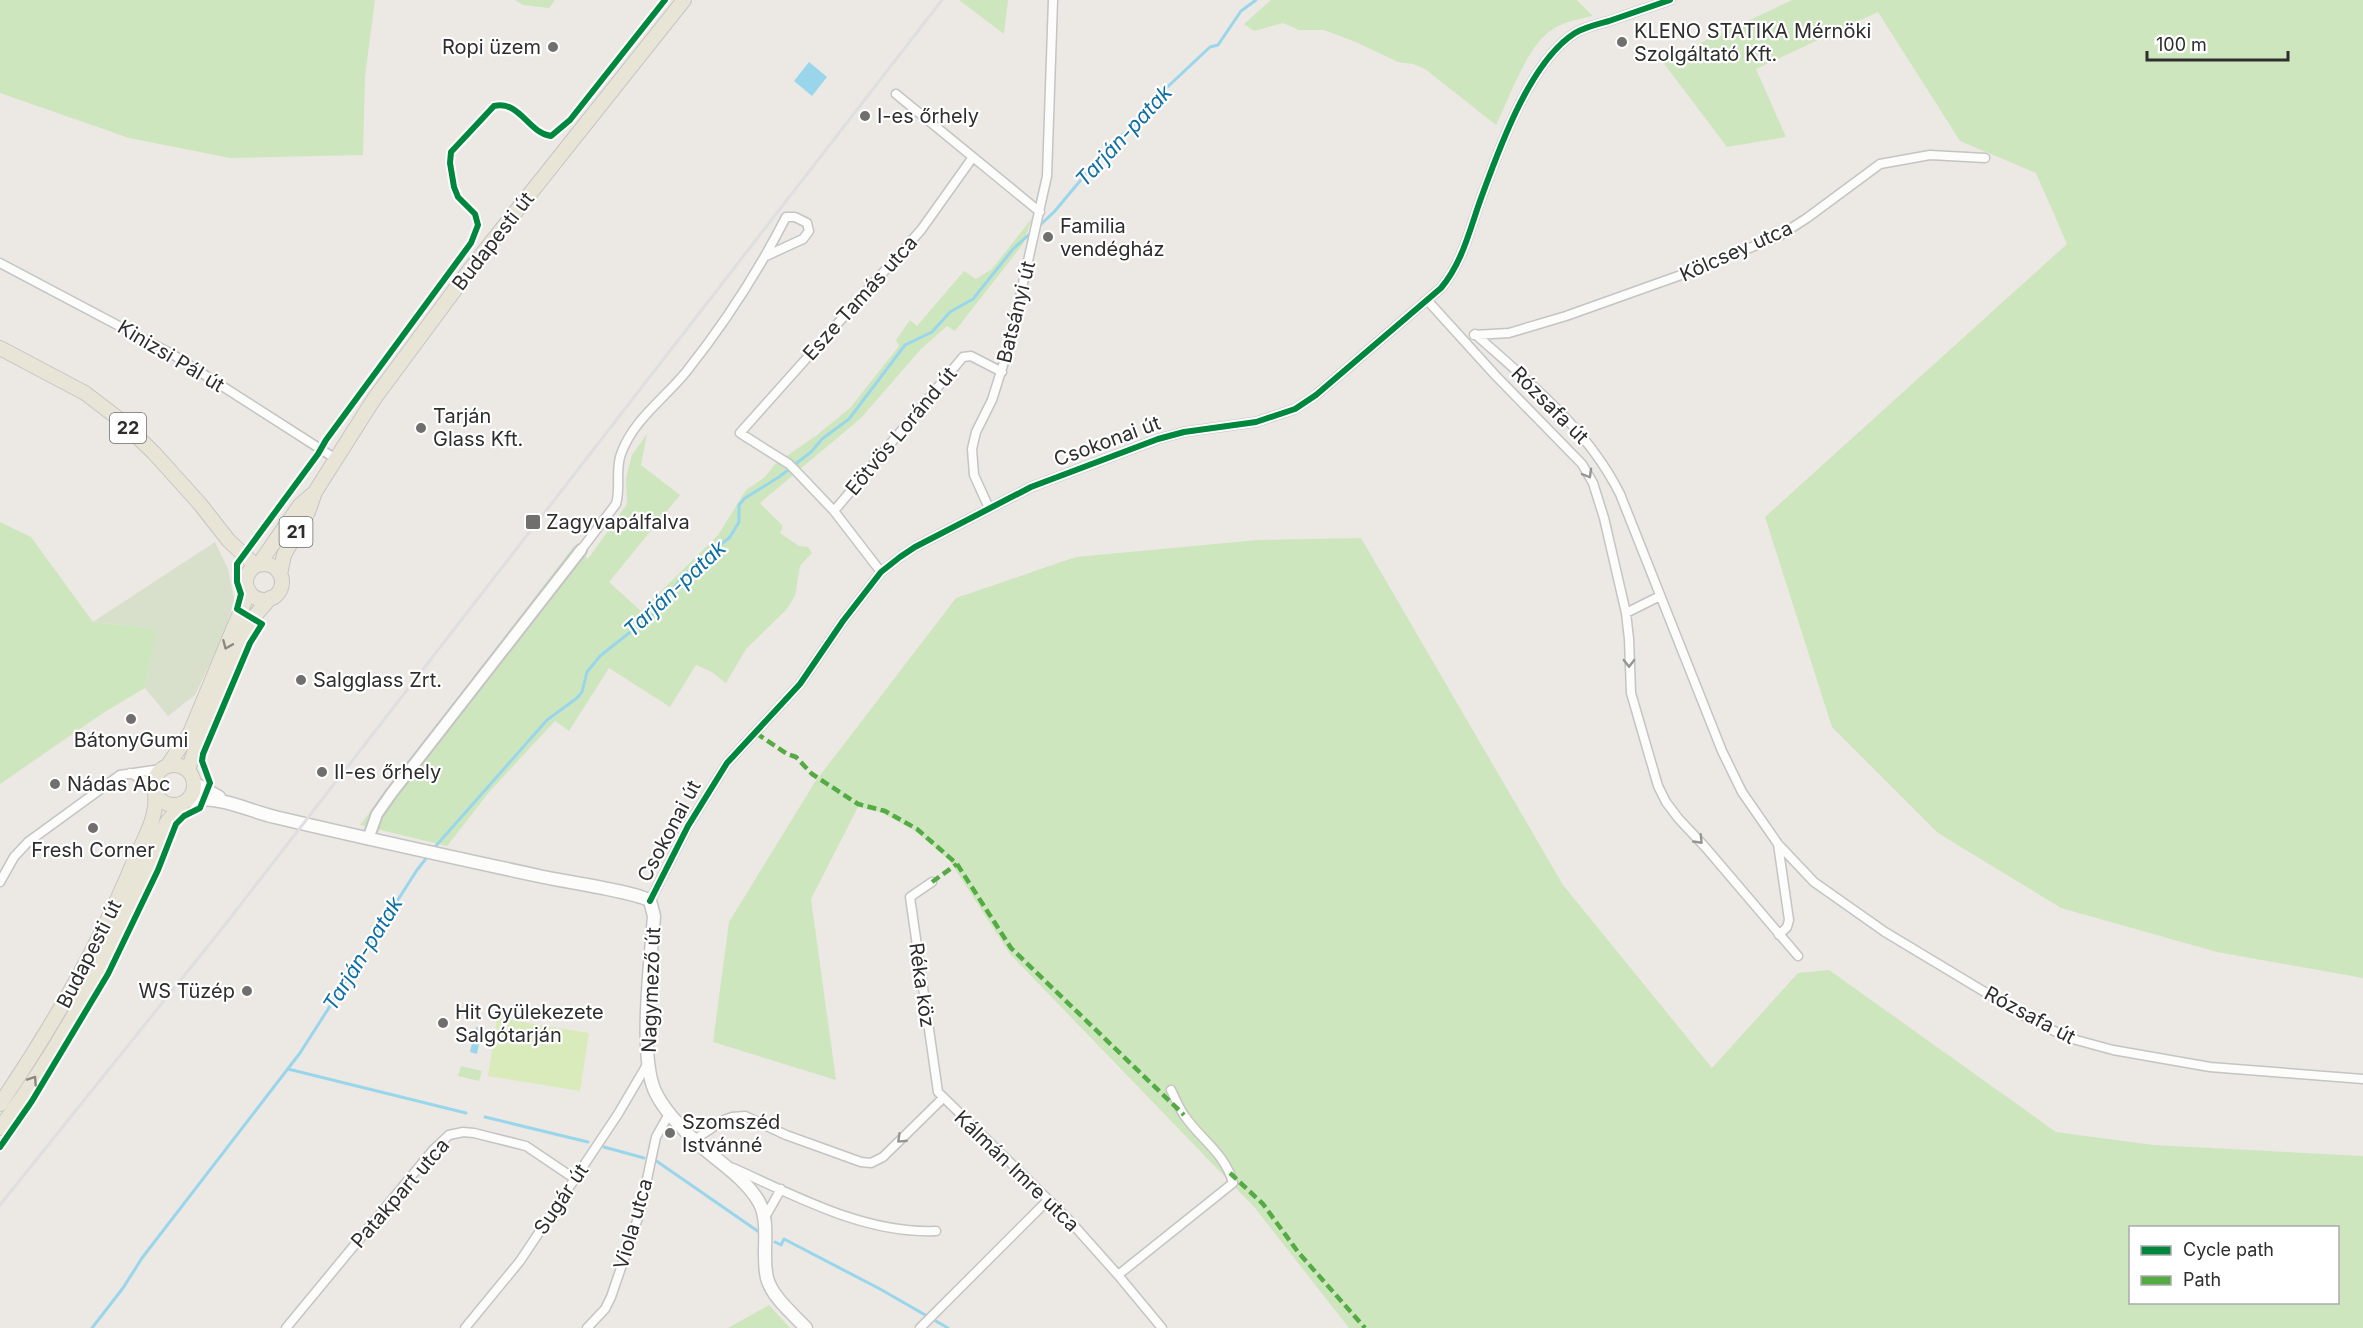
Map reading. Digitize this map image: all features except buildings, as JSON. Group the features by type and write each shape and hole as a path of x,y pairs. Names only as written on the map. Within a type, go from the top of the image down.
{"main road":[{"name":"Budapesti út","path":"280,574 284,555 308,512 315,492 374,399 471,268 684,0"},
{"name":"22","path":"0,348 85,393 120,420 185,487 229,541 258,565"},
{"name":"Budapesti út","path":"258,565 300,505 315,492"},
{"name":"22","path":"229,541 248,584"},
{"name":"21","path":"154,790 155,776 165,767 190,733 248,584 258,565 273,566 280,574 281,586 253,618 199,739 188,770"},
{"path":"248,584 258,598 270,598"},
{"path":"165,767 181,765 188,770 194,783 193,793 184,802"},
{"path":"194,783 228,802"},
{"name":"Budapesti út","path":"0,1104 32,1056 90,956 152,819 154,790"},
{"path":"154,790 161,801 169,805 205,798 228,802"},
{"name":"Budapesti út","path":"0,1128 44,1065 74,1015 102,962 167,822 184,802"},
{"name":"Csokonai út","path":"228,802 273,816 368,839 579,885 637,895 650,901"},
{"name":"Nagymező út","path":"650,901 654,916 649,992 648,1062 654,1089 669,1114 754,1194 764,1219 765,1268 769,1284 778,1298 806,1328"}],"street":[{"name":"Batsányi út","path":"989,508 974,475 972,449 1002,372 1033,246 1047,176 1051,129 1053,0"},
{"name":"Csokonai út","path":"650,901 688,826 727,763 800,684 843,621 881,572 915,547 1031,488 1158,439 1184,432 1256,422 1295,409 1316,395 1449,279 1461,256 1497,155 1530,87 1550,56 1563,41 1580,31 1670,0"},
{"path":"896,94 1040,212"},
{"name":"Kölcsey utca","path":"1476,334 1509,333 1566,316 1695,270 1768,240 1807,218 1880,164 1930,155 1985,158"},
{"name":"Esze Tamás utca","path":"834,511 792,467 740,434 921,230 973,157"},
{"path":"368,839 377,814 391,794 616,504 620,456 643,416 686,372 745,292 786,218 795,217 807,223 809,231 803,239 766,256"},
{"name":"Kinizsi Pál út","path":"0,263 164,349 336,459"},
{"name":"Rózsafa út","path":"1427,300 1582,464 1593,483 1604,518 1626,613 1631,693 1658,786 1666,802 1798,956"},
{"path":"1462,339 1476,334"},
{"name":"Rózsafa út","path":"1476,334 1571,422 1596,451 1620,495 1722,751 1742,792 1778,844 1814,882 1885,932 2033,1021 2069,1038 2113,1050 2210,1067 2363,1079"},
{"name":"Eötvös Loránd út","path":"834,511 963,357 971,356 1002,372"},
{"path":"834,511 881,572"},
{"path":"1626,613 1660,596"},
{"path":"0,882 14,857 28,842 120,775 165,767"},
{"path":"130,773 154,790"},
{"name":"Rózsafa út","path":"1778,844 1789,920 1787,927 1779,935"},
{"name":"Réka köz","path":"932,882 910,897 938,1092 944,1098"},
{"name":"Sugár út","path":"465,1328 520,1261 603,1136 648,1062"},
{"path":"1118,1275 1233,1183 1216,1149 1184,1115 1171,1090"},
{"name":"Kálmán Imre utca","path":"694,1140 724,1120 745,1116 786,1136 861,1162 871,1163 883,1157 944,1098 1069,1220 1162,1328"},
{"name":"Viola utca","path":"587,1328 605,1309 611,1297 640,1212 656,1137 669,1114"},
{"name":"Patakpart utca","path":"286,1328 433,1150 449,1135 464,1132 518,1143 575,1179"},
{"name":"Nagymező út","path":"719,1162 814,1204 879,1226 911,1231 936,1231"},
{"path":"764,1219 781,1190"},
{"path":"920,1328 1048,1200"}],"green space":[{"path":"0,0 375,0 365,76 363,155 230,158 129,138 0,93"},
{"path":"515,0 555,0 549,8 523,5"},
{"path":"959,0 1008,0 1004,34"},
{"path":"1271,0 1577,0 1593,16 1553,29 1535,46 1496,125 1425,69 1413,64 1398,62 1324,30 1299,30 1283,23 1254,31 1244,24"},
{"path":"1792,0 2363,0 2363,978 2217,952 2061,908 1938,833 1832,727 1765,517 2067,244 2036,173 1960,141 1878,12 1756,69 1786,137 1727,147 1662,61"},
{"path":"1032,218 1023,244 955,331 947,326 921,349 861,418 760,503 783,526 780,533 799,546 808,547 812,553 800,566 795,596 786,610 746,649 726,683 712,672 696,665 670,707 609,668 569,731 555,721 490,791 447,846 360,825 574,546 588,559 627,504 626,478 632,455 647,434 641,465 680,495 609,582 641,611 718,535 746,490 765,477 775,464 817,435 850,408 899,346 896,340 910,320 917,326 964,271 976,279 992,269"},
{"path":"0,522 31,537 93,622 158,629 145,688 103,713 0,784"},
{"path":"1361,538 1563,885 1712,1068 1798,973 1829,970 2056,1132 2153,1145 2363,1156 2363,1328 1349,1328 1255,1208 1010,954 949,860 915,831 882,813 858,807 811,899 836,1080 713,1042 729,922 815,782 956,598 1076,557 1258,540"},
{"path":"215,542 228,569 234,599 225,632 195,695 168,716 145,688 157,629 93,622"},
{"path":"497,1018 589,1033 580,1091 488,1076"},
{"path":"461,1066 482,1071 479,1081 458,1076"},
{"path":"769,1305 790,1328 728,1328"}],"water":[{"path":"809,62 827,77 812,96 794,81"},
{"path":"476,1027 482,1028 477,1054 470,1052"}],"waterway":[{"name":"Tarján-patak","path":"1038,227 1054,212 1111,144 1130,129 1161,93 1210,47 1218,45 1241,11 1256,0"},
{"name":"Tarján-patak","path":"434,848 547,720 577,698 582,692 587,672 600,656 657,611 683,576 730,537 739,522 739,505 745,498 779,477 811,452 822,439 849,419 905,345 932,332 950,312 973,299 1013,249 1033,231"},
{"name":"Tarján-patak","path":"92,1328 123,1288 142,1258 300,1053 428,856"},
{"path":"288,1069 466,1113"},
{"path":"485,1117 588,1142"},
{"path":"604,1147 644,1158"},
{"path":"655,1160 759,1232"},
{"path":"775,1242 781,1245 784,1239 880,1289 948,1328"}],"railway":[{"path":"0,1205 224,926 942,0"}],"marked path":[{"path":"756,733 787,754 796,757 812,774 858,804 885,811 917,829 957,864 1011,948 1184,1115"},
{"path":"932,882 957,864"},
{"path":"1230,1173 1263,1204 1298,1252 1365,1328"}],"cycle path":[{"path":"0,1147 32,1101 108,974 158,870 176,824 184,816 200,808 210,783 202,761 203,754 250,643 262,624 237,609 241,594 237,582 237,564 471,243 478,225 475,214 458,197 454,187 450,163 451,152 494,106 503,105 511,108 543,134 551,136 570,120 665,0"},
{"path":"650,901 688,826 727,763 800,684 843,621 881,572 915,547 1031,487 1158,439 1184,432 1256,422 1295,409 1316,395 1441,288 1448,278 1464,247 1496,158 1517,110 1529,86 1558,47 1583,29 1670,0"}],"place":[{"name":"KLENO STATIKA Mérnöki Szolgáltató Kft.","path":"1622,42"},
{"name":"Ropi üzem","path":"553,47"},
{"name":"I-es őrhely","path":"865,116"},
{"name":"Familia vendégház","path":"1048,237"},
{"name":"Tarján Glass Kft.","path":"421,428"},
{"name":"Zagyvapálfalva","path":"533,522"},
{"name":"Salgglass Zrt.","path":"301,680"},
{"name":"BátonyGumi","path":"131,719"},
{"name":"II-es őrhely","path":"322,772"},
{"name":"Nádas Abc","path":"55,784"},
{"name":"Fresh Corner","path":"93,828"},
{"name":"WS Tüzép","path":"247,991"},
{"name":"Hit Gyülekezete Salgótarján","path":"443,1023"},
{"name":"Szomszéd Istvánné","path":"670,1133"}]}
